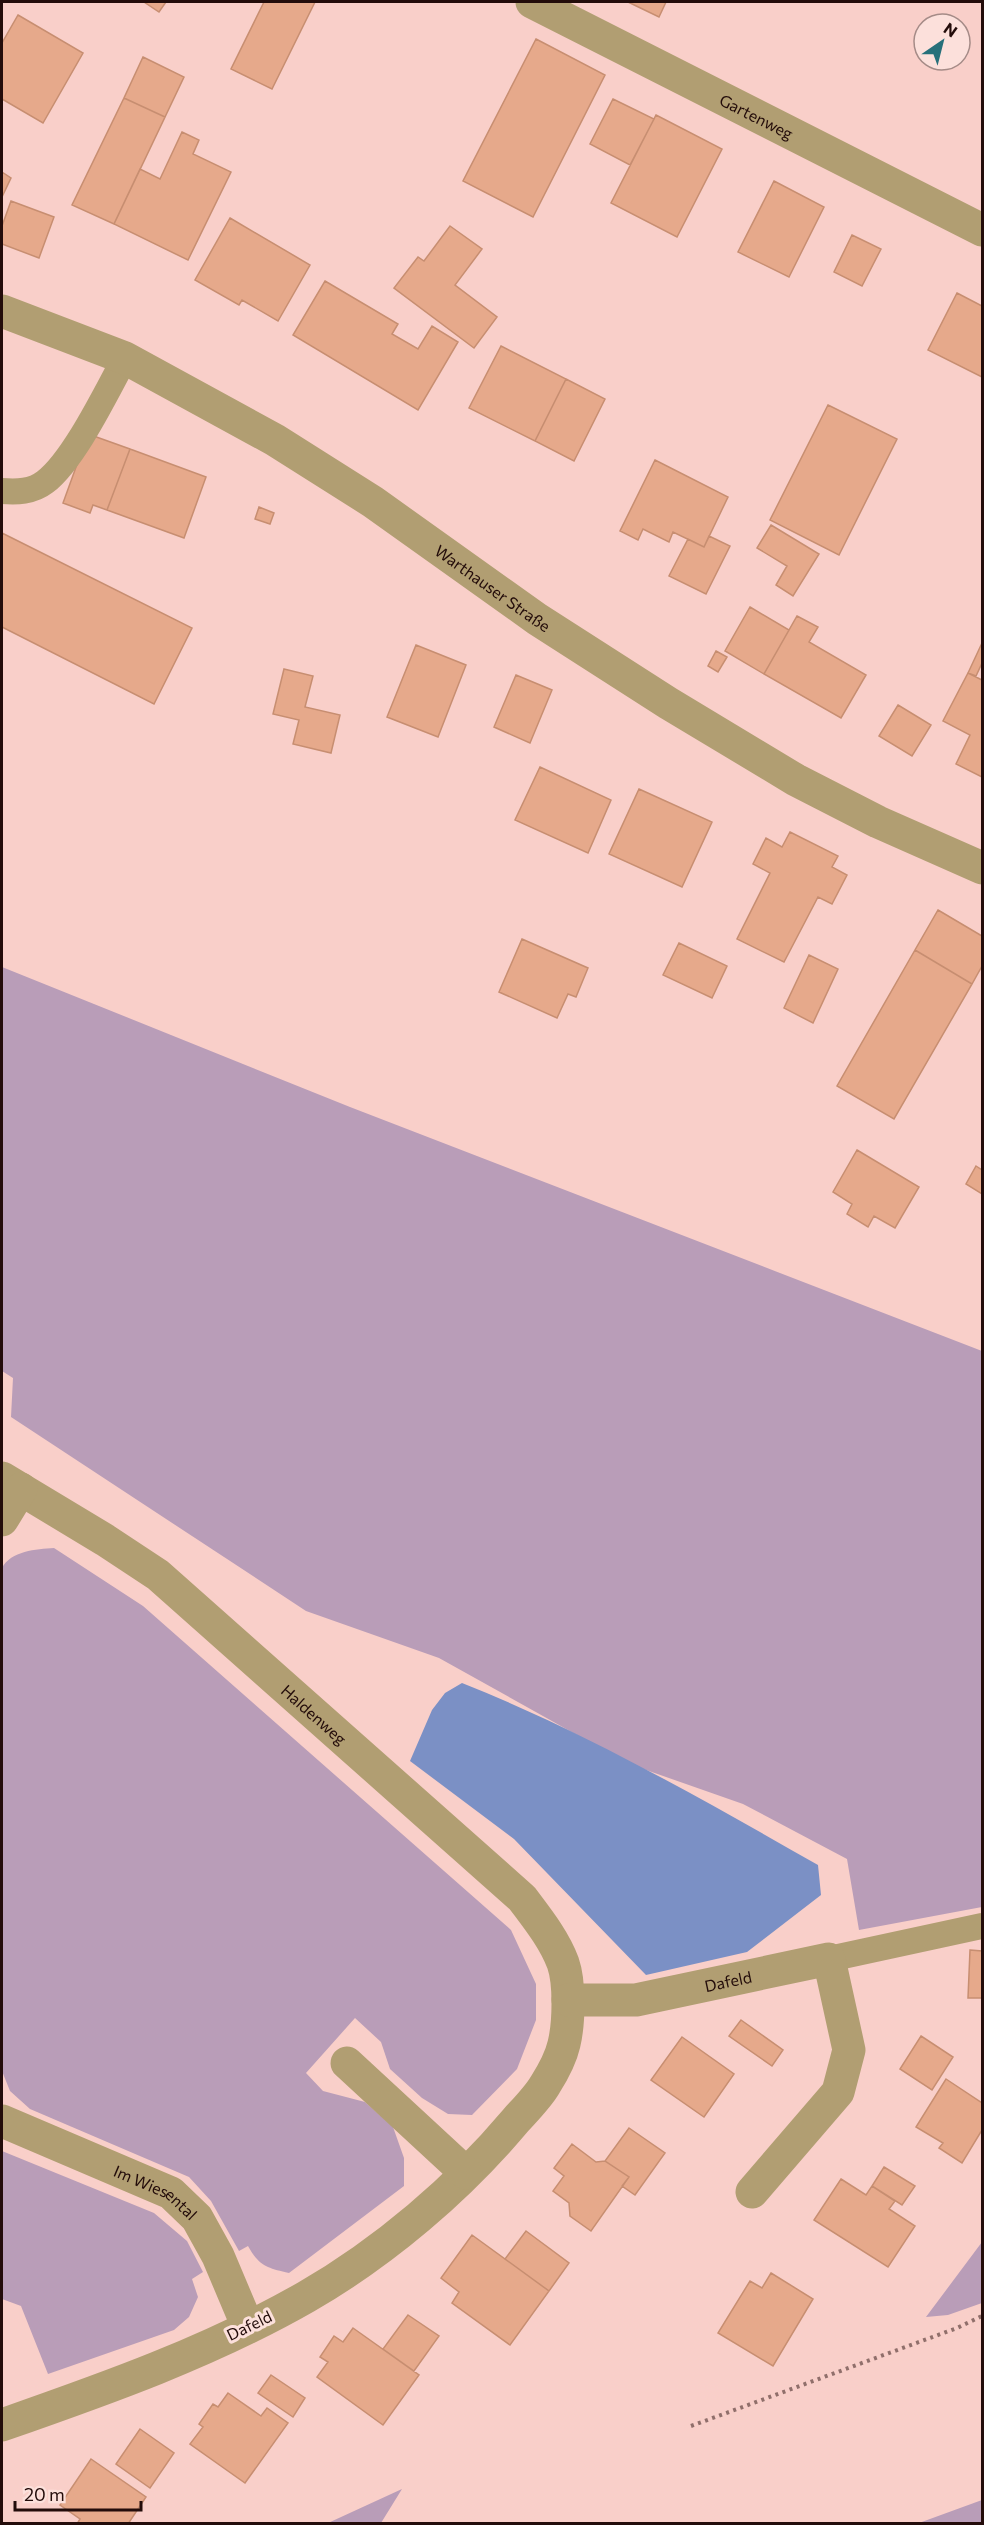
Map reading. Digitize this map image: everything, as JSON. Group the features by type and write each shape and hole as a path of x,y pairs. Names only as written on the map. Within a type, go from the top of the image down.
{"street":[{"name":"Gartenweg","path":"532,2 982,230"},
{"name":"Warthauser Straße","path":"2,311 125,358 192,393 294,452 373,502 537,619 668,703 796,780 878,822 982,868"},
{"path":"2,1520 11,1484"},
{"name":"Haldenweg","path":"11,1484 105,1540 158,1575 522,1898 550,1936 564,1965 568,2000"},
{"path":"752,2192 838,2092 849,2049 829,1959"},
{"name":"Dafeld","path":"2,2425 127,2381 248,2327 306,2297 351,2269 422,2213 488,2153 545,2086 564,2044 568,2000 636,2000 829,1959"},
{"path":"347,2063 466,2173"},
{"name":"Im Wiesental","path":"2,2121 171,2193 197,2218 218,2256 248,2327"}],"lane":[{"path":"2,491 21,493 45,483 63,464 125,358"},
{"path":"829,1959 982,1926"}],"path":[{"path":"691,2426 946,2332 982,2316"}],"shaded area":[{"path":"2,967 350,1107 982,1351 982,1907 859,1930 847,1859 743,1804 629,1764 439,1658 306,1611 11,1417 13,1378 2,1371"},
{"path":"54,1548 143,1606 511,1930 536,1984 536,2020 517,2069 472,2115 448,2114 422,2098 390,2069 381,2042 355,2018 306,2073 323,2091 365,2102 393,2127 404,2158 404,2186 289,2273 264,2265 248,2246 239,2251 211,2201 189,2177 30,2109 10,2091 2,2071 2,1568 6,1562 18,1554"},
{"path":"2,2151 154,2213 187,2241 203,2272 192,2279 198,2297 189,2317 174,2330 48,2374 21,2306 2,2299"},
{"path":"982,2242 982,2303 948,2315 926,2317"},
{"path":"402,2489 381,2523 328,2523"},
{"path":"982,2500 982,2523 919,2523"}],"water":[{"path":"462,1683 598,1745 687,1791 818,1865 821,1895 747,1952 646,1975 514,1839 410,1761 432,1710 445,1693"}],"building":[{"path":"144,2 166,2 159,12"},
{"path":"264,2 315,2 272,89 231,69"},
{"path":"628,2 666,2 659,17"},
{"path":"18,15 83,53 43,123 2,99 2,43"},
{"path":"536,39 605,75 533,217 463,181"},
{"path":"143,57 184,77 165,117 124,98"},
{"path":"124,98 165,117 114,224 72,205"},
{"path":"613,99 654,119 630,165 590,144"},
{"path":"656,115 722,149 677,237 611,203"},
{"path":"182,132 199,140 193,154 231,172 188,260 114,224 140,169 160,179"},
{"path":"2,172 11,178 2,197"},
{"path":"774,181 824,207 789,277 738,252"},
{"path":"11,201 54,217 39,258 2,244 2,226"},
{"path":"230,218 310,265 278,321 242,300 239,305 195,280"},
{"path":"450,226 482,249 455,285 497,317 474,348 394,288 418,257 424,261"},
{"path":"852,235 881,249 862,286 834,272"},
{"path":"325,281 398,324 392,334 418,349 432,326 458,342 418,410 293,335"},
{"path":"957,293 982,306 982,377 928,350"},
{"path":"501,346 566,379 535,441 469,408"},
{"path":"566,379 605,399 574,461 535,441"},
{"path":"828,405 897,439 839,555 770,520"},
{"path":"88,434 130,449 107,510 93,505 90,513 63,503"},
{"path":"130,449 206,477 184,538 107,510"},
{"path":"655,460 728,497 704,547 673,532 669,542 643,529 638,540 620,531"},
{"path":"259,507 274,513 270,524 255,519"},
{"path":"771,525 819,554 793,596 776,585 787,566 757,548"},
{"path":"2,533 192,628 154,704 2,627"},
{"path":"709,536 730,546 706,594 669,576 688,539 704,547"},
{"path":"750,607 789,630 764,674 725,651"},
{"path":"797,616 818,627 809,642 866,675 841,718 764,674"},
{"path":"982,643 982,663 976,676 968,673"},
{"path":"416,645 466,665 438,737 387,717"},
{"path":"716,651 727,657 718,672 708,666"},
{"path":"284,669 313,676 305,707 340,715 331,753 293,744 299,720 273,714"},
{"path":"968,673 982,680 982,777 956,764 970,735 943,721"},
{"path":"516,675 552,690 530,743 494,727"},
{"path":"898,705 931,725 912,756 879,736"},
{"path":"540,767 611,800 588,853 515,820"},
{"path":"639,789 712,822 682,887 609,854"},
{"path":"790,832 838,856 832,867 847,875 832,904 818,897 784,962 737,939 770,873 753,864 766,838 782,847"},
{"path":"938,910 982,936 982,966 972,984 915,950"},
{"path":"522,939 588,968 576,997 568,994 557,1018 499,992"},
{"path":"679,943 727,966 712,998 663,975"},
{"path":"915,950 972,984 894,1119 837,1086"},
{"path":"809,955 838,969 813,1023 784,1008"},
{"path":"857,1150 919,1187 895,1228 874,1216 868,1227 847,1214 852,1204 833,1192"},
{"path":"976,1166 982,1170 982,1194 966,1184"},
{"path":"970,1950 982,1951 982,1998 968,1998"},
{"path":"741,2020 783,2050 772,2066 729,2036"},
{"path":"921,2036 953,2057 932,2090 900,2069"},
{"path":"682,2037 734,2074 704,2117 651,2080"},
{"path":"946,2079 982,2103 982,2130 962,2163 939,2148 943,2143 916,2127"},
{"path":"629,2128 665,2153 635,2195 622,2186 629,2177 605,2161"},
{"path":"572,2144 596,2162 605,2161 629,2177 591,2231 570,2216 569,2203 553,2191 564,2176 554,2168"},
{"path":"884,2167 915,2186 902,2205 872,2186"},
{"path":"841,2179 866,2195 872,2186 895,2201 889,2209 915,2226 888,2267 814,2220"},
{"path":"526,2231 569,2263 549,2291 505,2259"},
{"path":"472,2235 549,2291 510,2345 452,2303 459,2292 441,2278"},
{"path":"771,2273 813,2299 773,2366 718,2333 750,2281 762,2288"},
{"path":"408,2315 439,2336 414,2371 383,2349"},
{"path":"353,2328 419,2375 383,2425 317,2377 328,2362 320,2357 334,2336 343,2342"},
{"path":"271,2375 305,2398 293,2417 258,2393"},
{"path":"228,2393 261,2416 267,2408 288,2423 245,2483 190,2444 203,2427 199,2424 213,2404 218,2407"},
{"path":"140,2429 174,2453 150,2488 116,2464"},
{"path":"91,2459 146,2497 128,2524 77,2524 80,2519 60,2505"}]}
